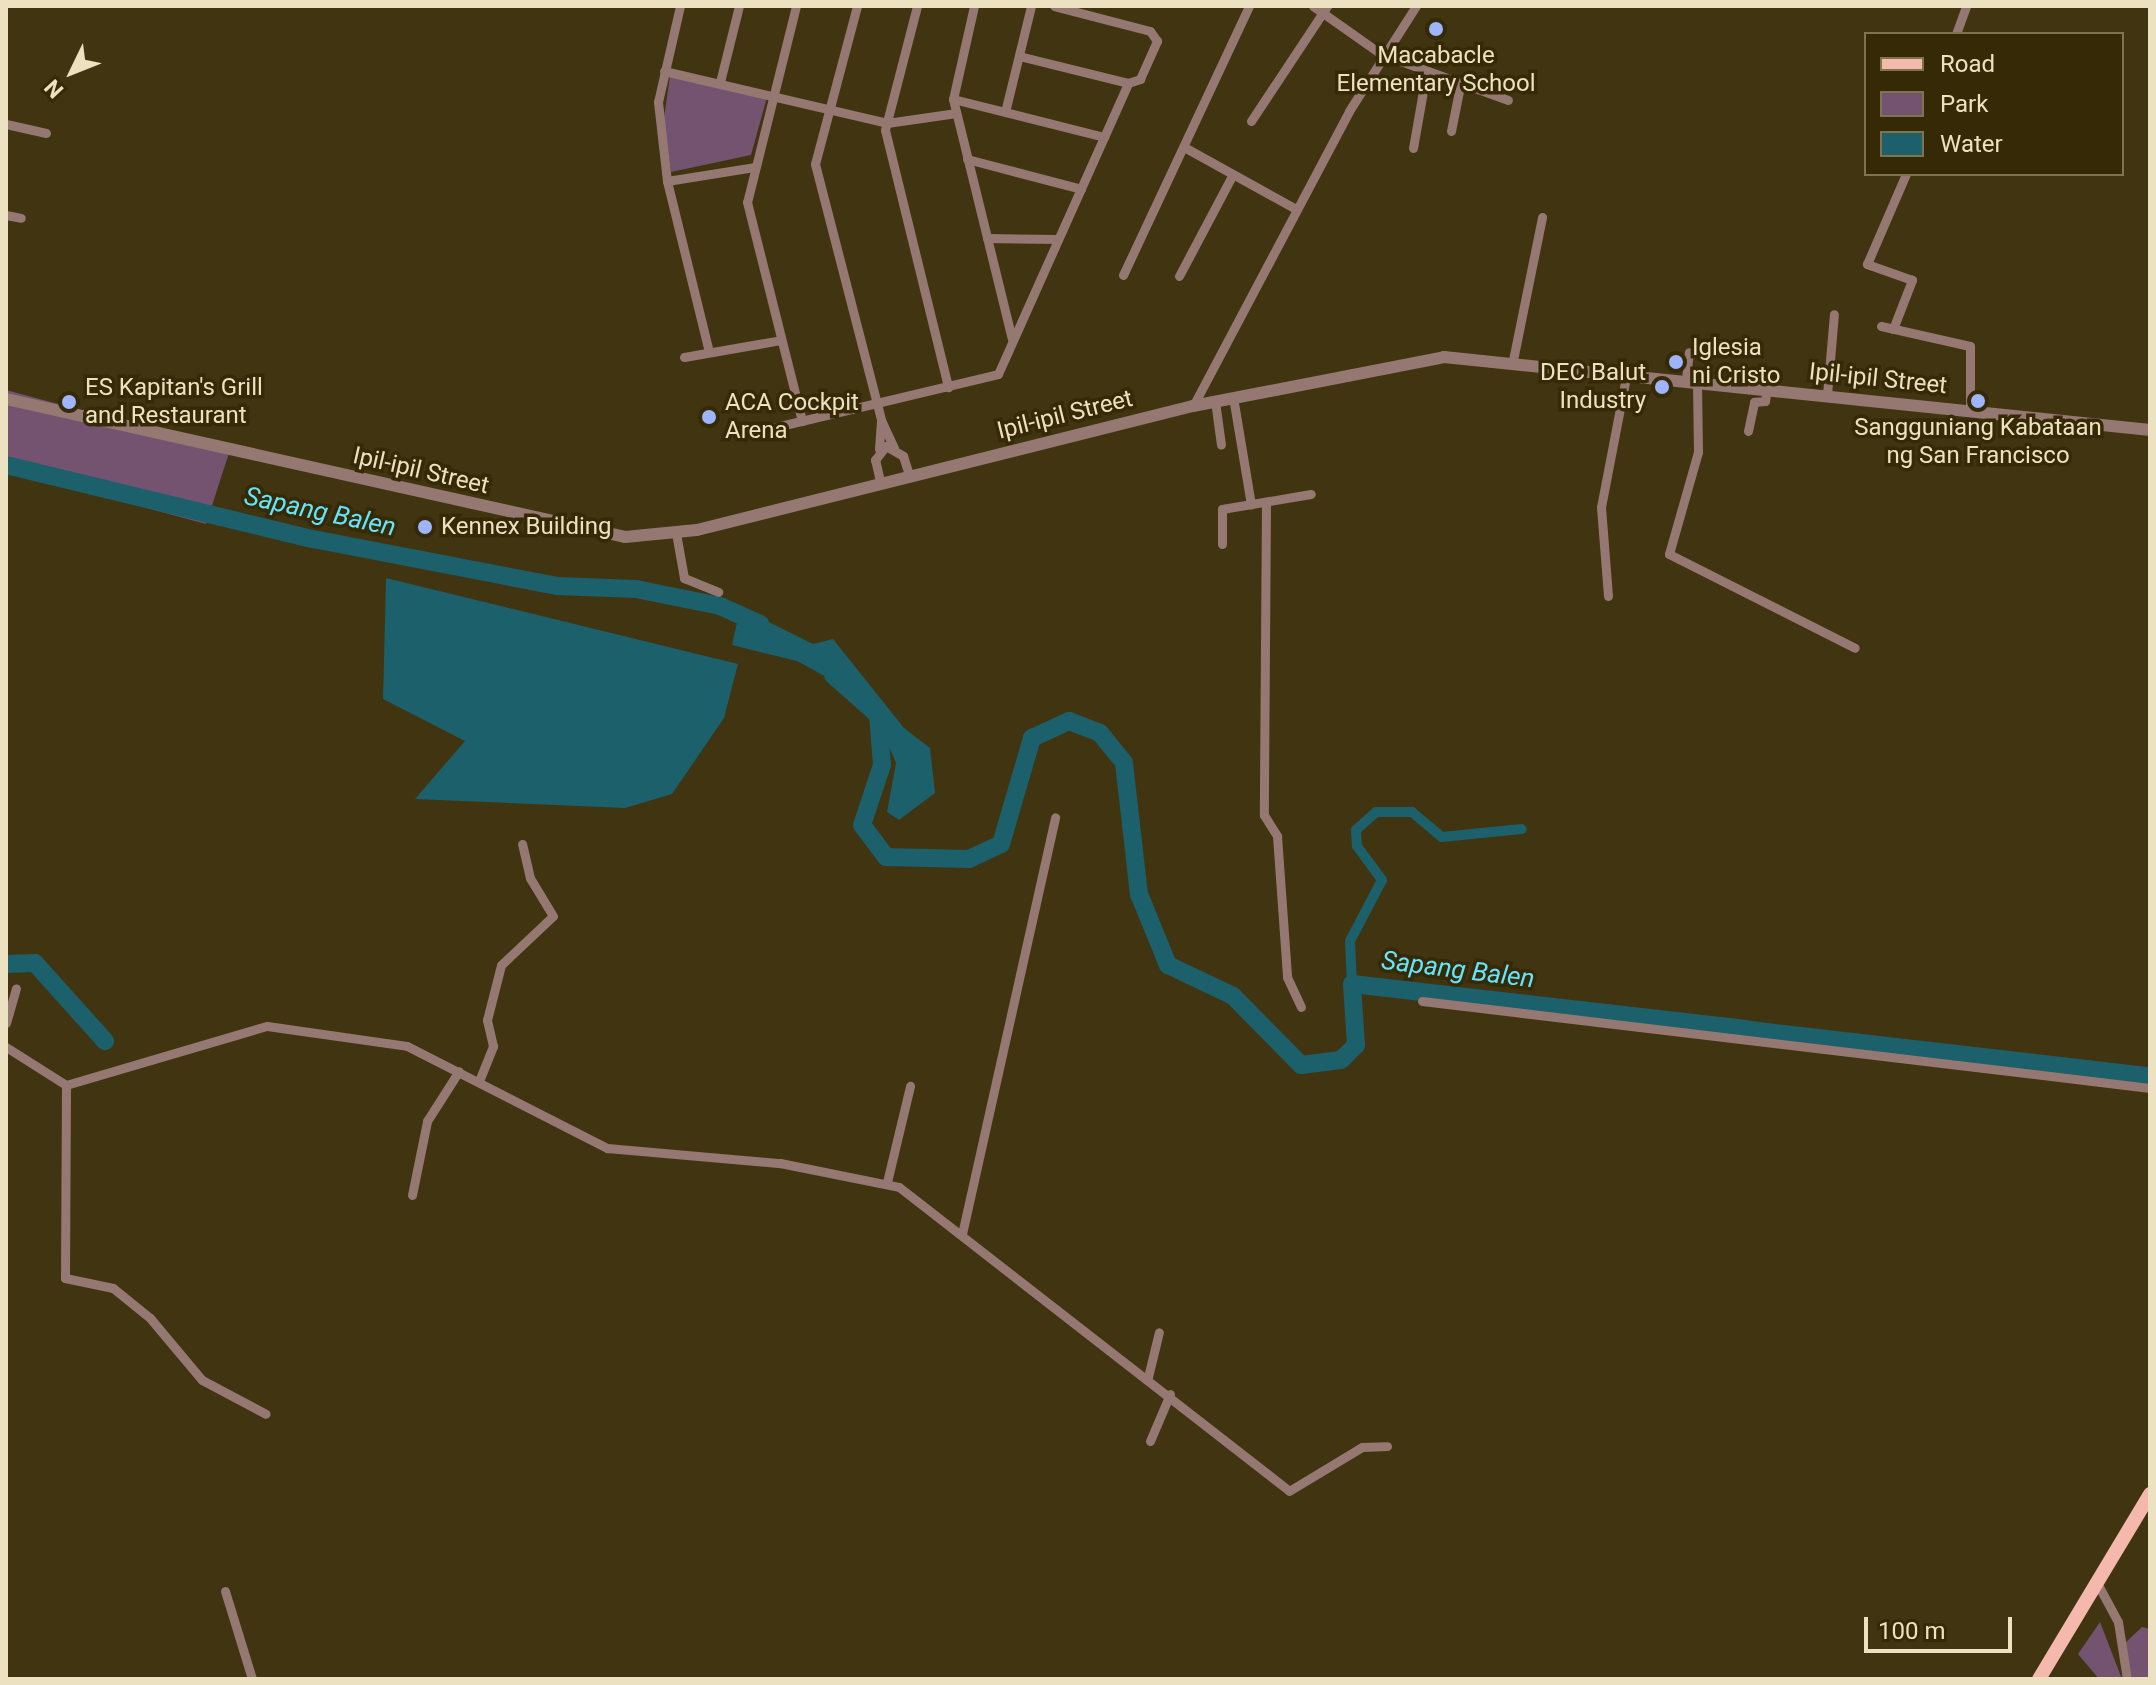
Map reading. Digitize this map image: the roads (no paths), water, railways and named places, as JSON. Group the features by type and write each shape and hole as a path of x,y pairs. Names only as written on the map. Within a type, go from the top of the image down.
{"main road":[{"path":"2039,1679 2150,1494"}],"street":[{"path":"680,6 664,71 657,133 709,352"},
{"path":"720,82 739,6"},
{"path":"796,6 747,202 802,421"},
{"path":"857,6 815,164 875,403 909,474"},
{"path":"917,6 887,123 948,387"},
{"path":"974,6 953,99 1012,339"},
{"path":"1005,112 1031,6"},
{"path":"1019,56 1128,83 1140,79 1155,35 1054,6"},
{"path":"1123,275 1249,6"},
{"path":"1313,6 1324,9 1381,54 1426,74 1508,100"},
{"path":"1193,406 1381,54 1416,6"},
{"path":"1957,32 1966,6"},
{"path":"1251,121 1324,9"},
{"path":"664,71 830,107 887,123 956,113"},
{"path":"1413,148 1426,74"},
{"path":"776,427 991,379 1128,83"},
{"path":"1451,131 1460,86"},
{"path":"953,99 1104,137"},
{"path":"6,124 46,133"},
{"path":"1184,147 1296,209"},
{"path":"967,159 1081,189"},
{"path":"667,181 754,167"},
{"path":"1179,276 1233,174"},
{"path":"1893,329 1912,280 1867,264 1905,176"},
{"path":"6,215 21,218"},
{"path":"1513,360 1542,217"},
{"path":"987,238 1058,239"},
{"path":"1827,395 1834,314"},
{"path":"1881,326 1973,348 1970,412"},
{"path":"684,357 781,340"},
{"path":"1689,352 1698,452 1669,554 1855,648"},
{"name":"Ipil-ipil Street","path":"6,399 562,526 625,537 676,533 1193,406 1417,359 1513,360 2150,430"},
{"path":"1608,596 1601,507 1627,372"},
{"path":"1748,431 1754,402 1765,401 1767,389"},
{"path":"1233,397 1251,504"},
{"path":"1215,401 1221,445"},
{"path":"880,481 881,420"},
{"path":"879,449 894,448"},
{"path":"1222,544 1222,509 1311,494"},
{"path":"1266,502 1264,815 1277,836 1287,977 1301,1007"},
{"path":"676,533 684,578 718,592"},
{"path":"962,1234 1055,817"},
{"path":"479,1081 493,1046 487,1020 501,965 553,916 530,878 522,844"},
{"path":"6,1023 16,988"},
{"path":"1422,1001 2150,1088"},
{"path":"6,1047 66,1085 267,1026 384,1040 459,1071 607,1148 671,1149 887,1182 962,1234 1170,1394 1289,1491 1362,1447 1387,1446"},
{"path":"412,1195 427,1121 459,1071"},
{"path":"66,1085 65,1278 113,1288 202,1380 266,1414"},
{"path":"887,1182 910,1086"},
{"path":"1148,1377 1159,1332"},
{"path":"1150,1441 1170,1394"},
{"path":"2097,1583 2118,1622 2127,1679"},
{"path":"225,1591 252,1679"}],"water":[{"path":"386,578 738,664 724,718 672,794 625,808 415,799 465,741 383,699"},
{"path":"740,608 813,644 833,639 904,728 930,748 935,793 899,820 887,812 896,763 870,701 797,661 732,645"}],"waterway":[{"name":"Sapang Balen","path":"6,465 313,539 557,586 636,589 720,606 760,624"},
{"name":"Sapang Balen","path":"833,675 878,715 882,765 862,825 886,857 969,859 1001,844 1032,738 1069,721 1100,733 1124,763 1139,894 1168,965 1233,996 1301,1065 1341,1060 1356,1045 1352,984 1746,1029"},
{"path":"1352,984 1350,941 1382,880 1357,846 1356,830 1376,812 1412,812 1442,837 1522,829"},
{"path":"6,964 35,963 105,1041"},
{"name":"Sapang Balen","path":"1750,1030 2150,1076"}],"place":[{"name":"Macabacle Elementary School","path":"1436,29"},
{"name":"Iglesia ni Cristo","path":"1676,362"},
{"name":"DEC Balut Industry","path":"1662,387"},
{"name":"Sangguniang Kabataan ng San Francisco","path":"1978,401"},
{"name":"ES Kapitan's Grill and Restaurant","path":"69,402"},
{"name":"ACA Cockpit Arena","path":"709,417"},
{"name":"Kennex Building","path":"425,527"}]}
